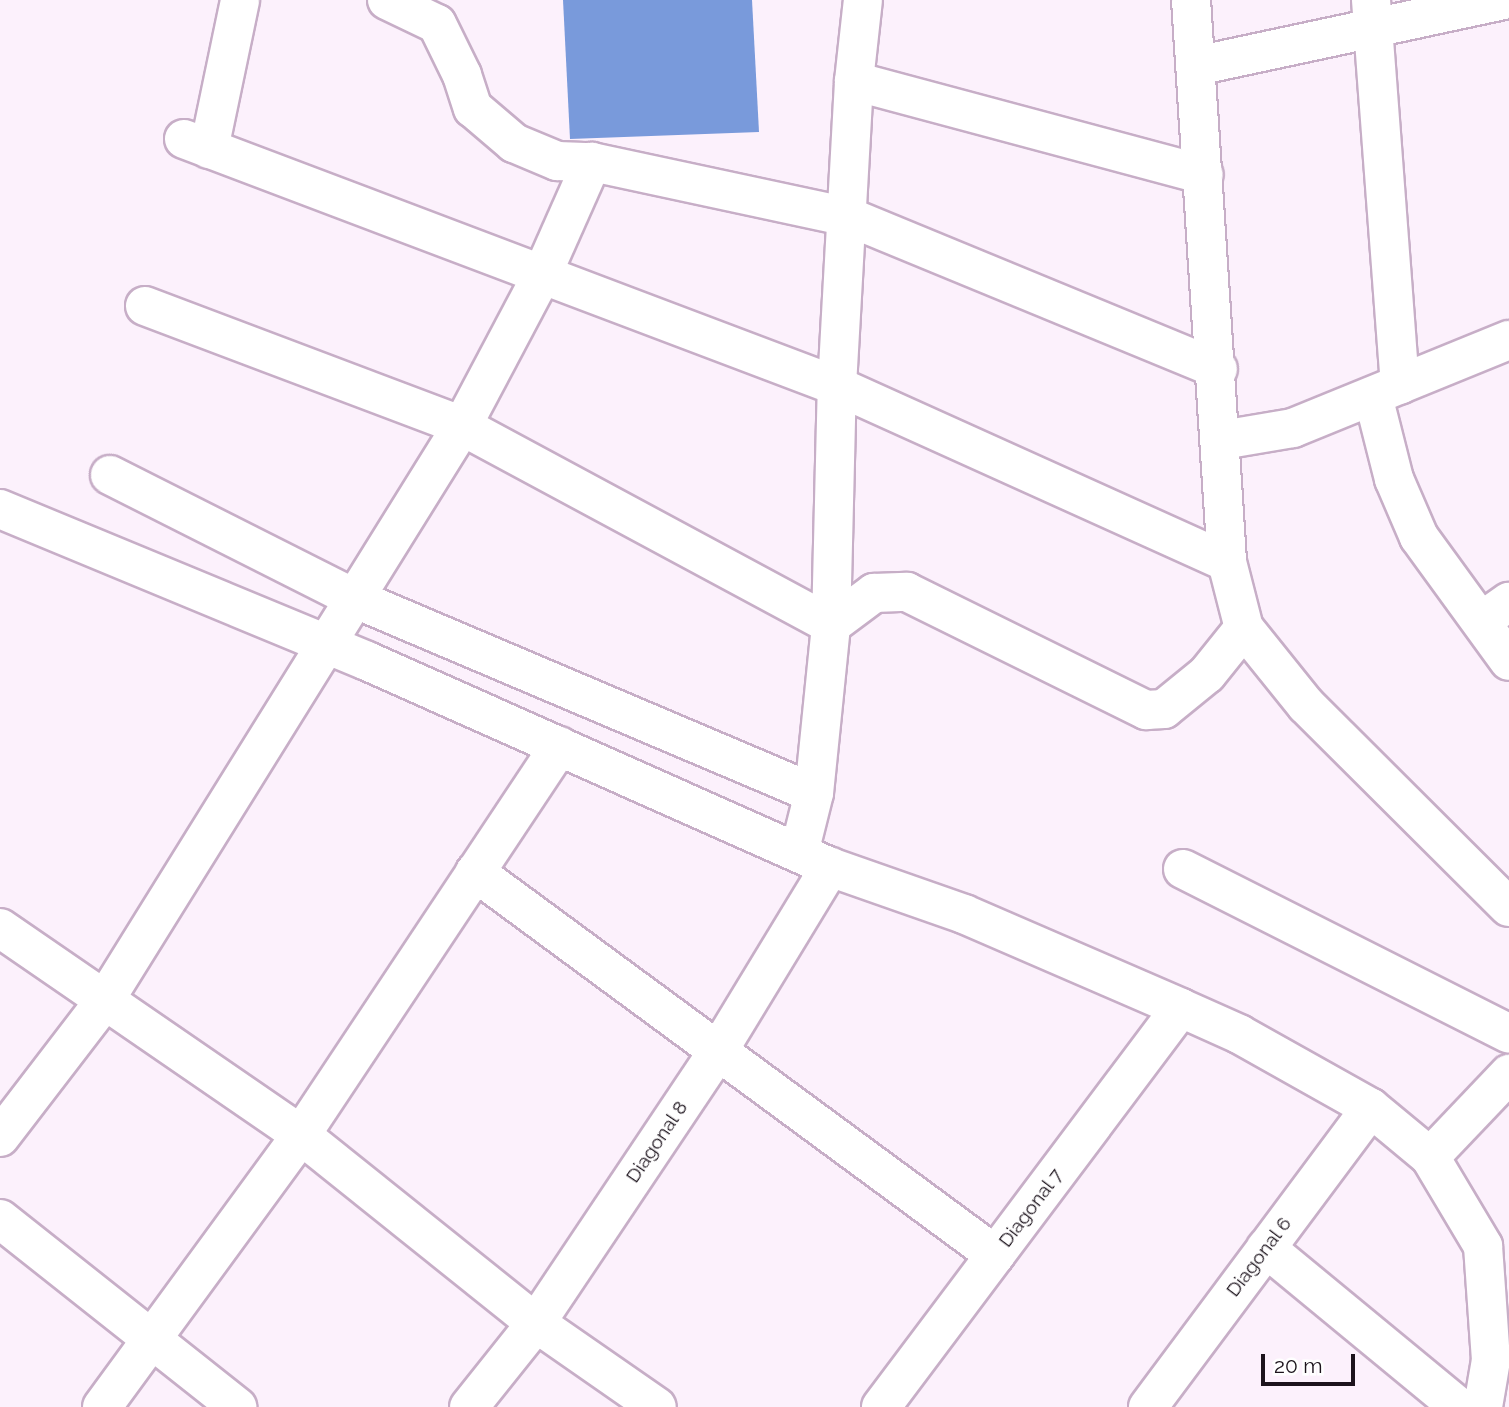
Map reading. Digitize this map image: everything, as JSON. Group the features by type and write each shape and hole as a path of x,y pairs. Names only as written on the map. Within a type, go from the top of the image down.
{"street":[{"path":"240,0 197,144 541,277 837,386 1227,562"},
{"path":"387,0 437,12 463,75 473,108 514,143 556,161 592,162 849,217 1218,369"},
{"name":"Diagonal 8","path":"470,1407 536,1323 717,1053 815,860 814,793 831,625 837,386 849,217 854,80 863,0"},
{"path":"1192,0 1218,369 1227,562 1244,628 1307,705 1509,907"},
{"path":"1196,66 1372,15 1503,0"},
{"path":"1372,15 1386,390 1394,479 1419,537 1496,611 1509,661"},
{"path":"854,80 1204,175"},
{"path":"0,1137 103,1003 462,426 541,277 592,162"},
{"path":"145,306 462,426 831,625 874,593 907,592 1146,710 1164,709 1207,674 1244,628"},
{"path":"1222,440 1293,428 1509,340"},
{"path":"110,475 356,599 814,793"},
{"path":"0,509 328,645 815,860 964,914 1181,1008 1239,1034 1371,1108 1430,1157 1483,1246 1491,1360 1483,1407"},
{"path":"102,1407 154,1340 301,1135 559,746"},
{"path":"1183,869 1509,1034"},
{"path":"475,872 717,1053 995,1255"},
{"path":"0,928 103,1003 301,1135 536,1323 657,1407"},
{"name":"Diagonal 7","path":"881,1407 1181,1008"},
{"path":"1430,1157 1509,1074"},
{"name":"Diagonal 6","path":"1147,1407 1371,1108"},
{"path":"0,1219 237,1407"},
{"path":"1266,1248 1460,1407 1491,1360"}],"water":[{"path":"563,0 752,0 759,132 570,139"}]}
